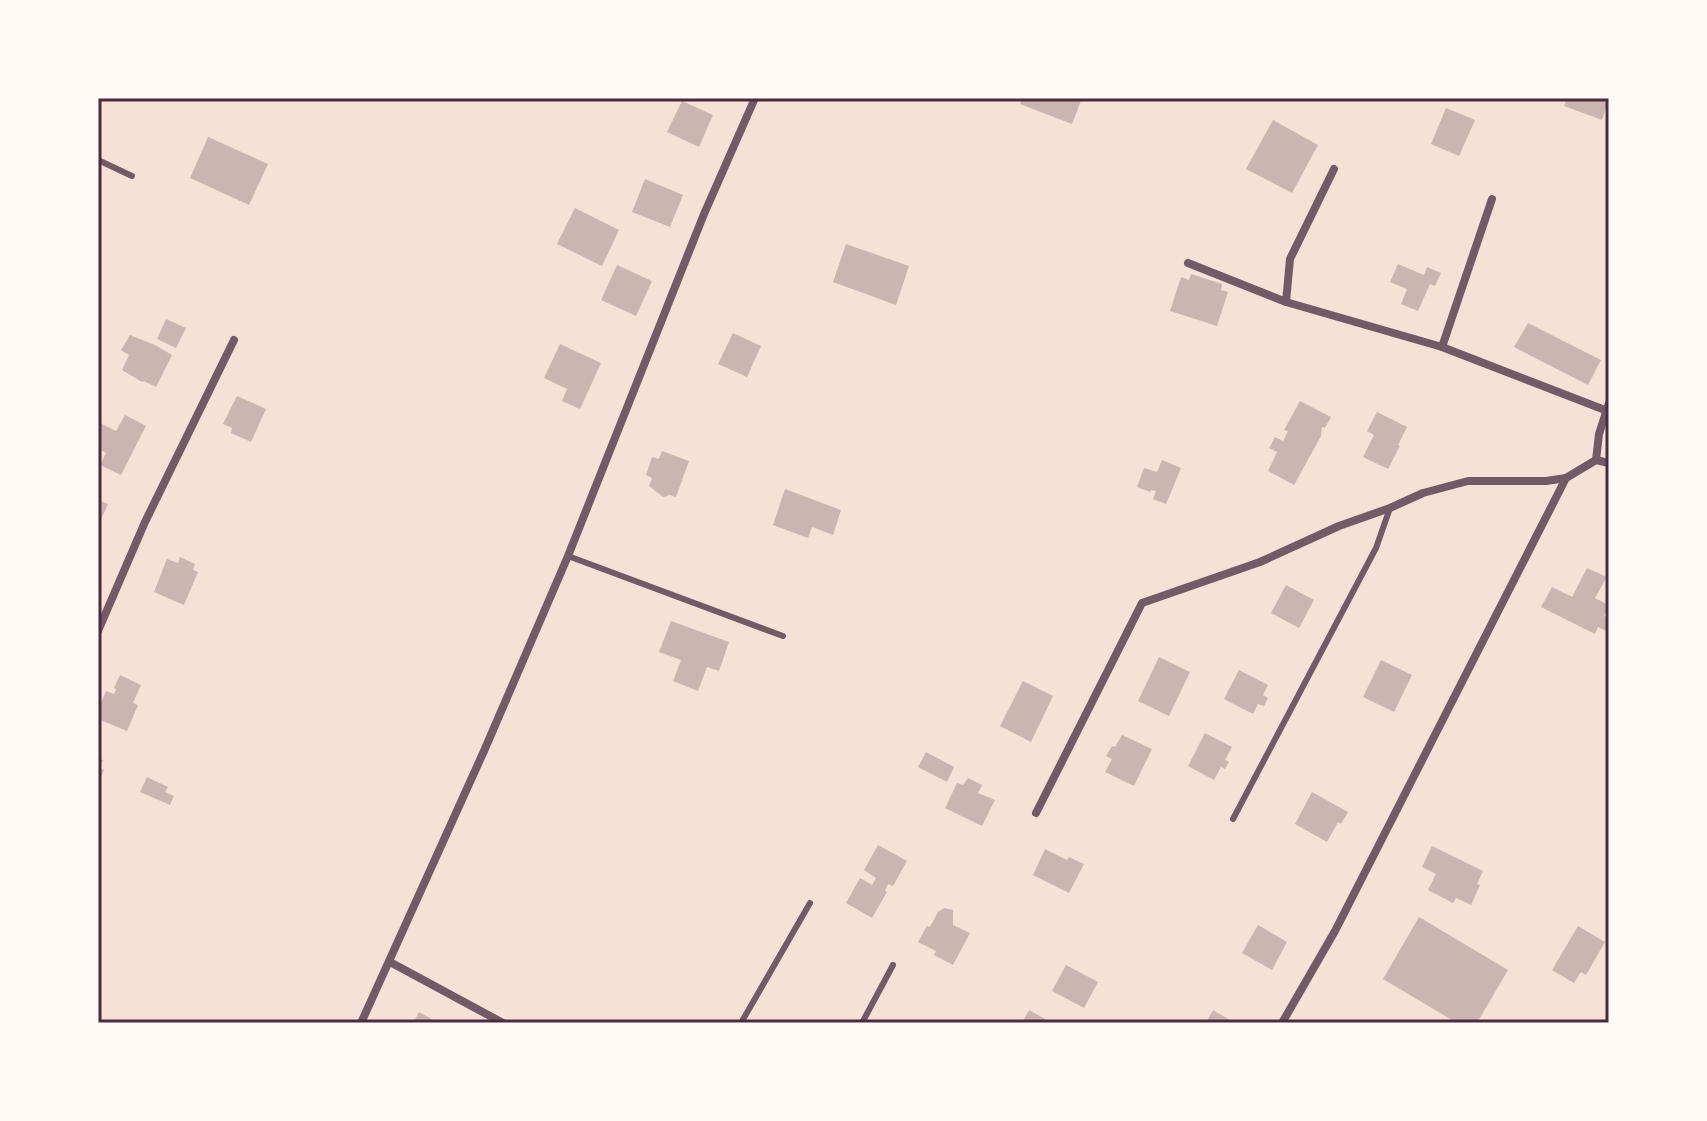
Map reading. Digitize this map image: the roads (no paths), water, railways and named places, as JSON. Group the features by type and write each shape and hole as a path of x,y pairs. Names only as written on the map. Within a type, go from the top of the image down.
{"street":[{"path":"361,1023 568,556 704,214 755,98"},
{"path":"1286,302 1290,259 1334,169"},
{"path":"1442,347 1492,199"},
{"path":"1188,263 1286,302 1442,347 1607,407 1596,460"},
{"path":"98,631 145,522 234,340"},
{"path":"1036,813 1142,603 1260,562 1423,493 1468,481 1566,478 1596,460 1609,463"},
{"path":"1282,1023 1335,931 1566,478"},
{"path":"390,962 503,1023"}],"lane":[{"path":"98,160 132,176"},
{"path":"1233,819 1376,548 1390,508"},
{"path":"568,556 783,636"},
{"path":"741,1023 810,903"},
{"path":"862,1023 893,965"}]}
